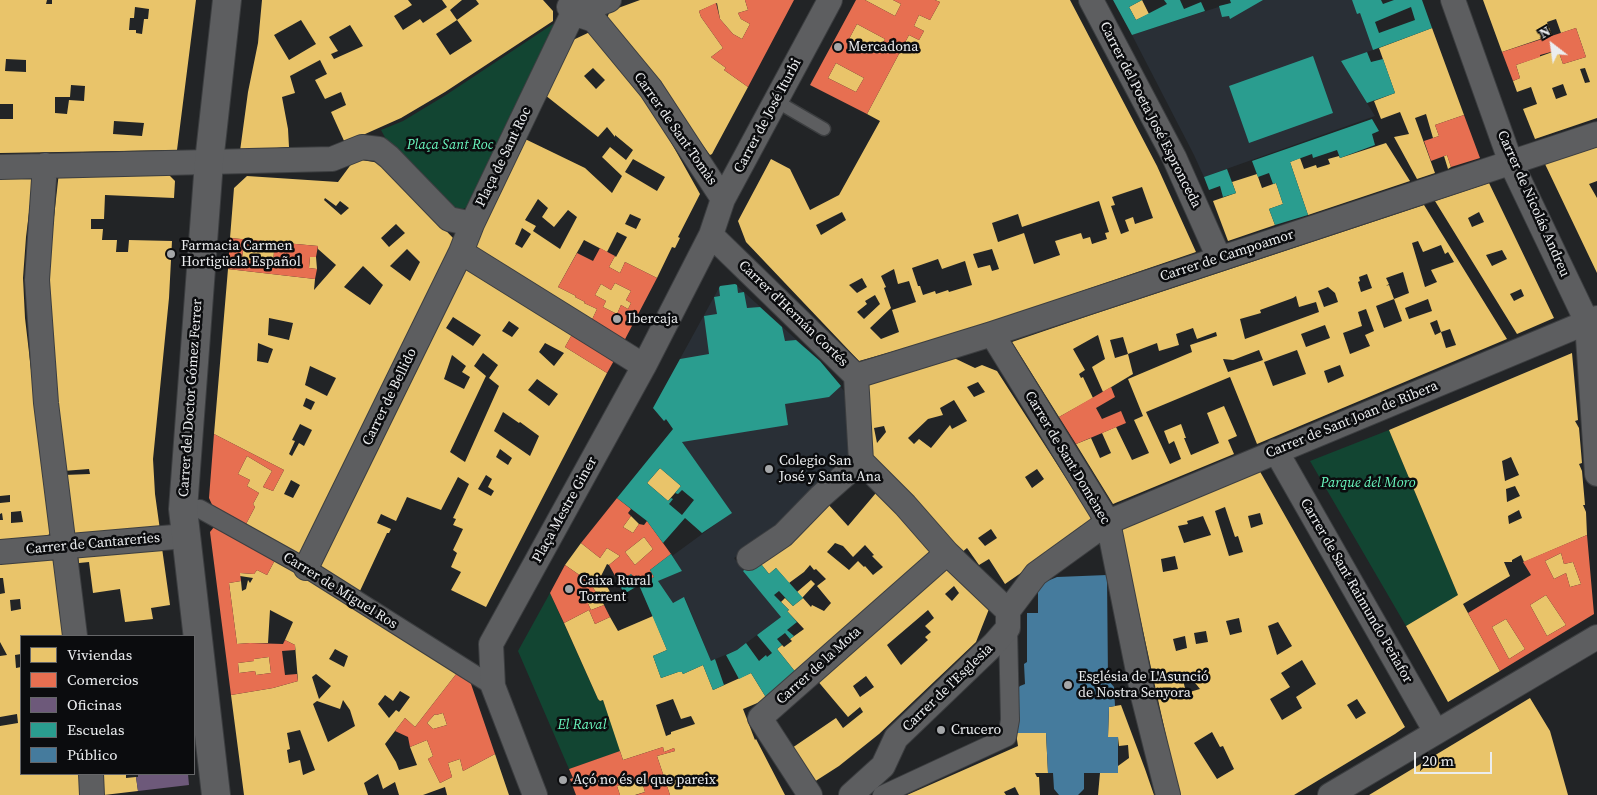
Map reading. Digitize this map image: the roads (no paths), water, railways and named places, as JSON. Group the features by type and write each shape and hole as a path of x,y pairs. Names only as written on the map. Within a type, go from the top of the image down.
{"street":[{"name":"Carrer del Doctor Gómez Ferrer","path":"216,795 183,509 209,162 227,0"},
{"path":"568,6 609,0"},
{"name":"Carrer de José Iturbi","path":"711,235 723,199 830,0"},
{"name":"Carrer del Poeta José Espronceda","path":"1091,0 1174,156 1219,258"},
{"name":"Carrer de Nicolás Andreu","path":"1453,0 1511,163 1592,320"},
{"name":"Plaça de Sant Roc","path":"0,167 332,159 362,147 379,149 389,157 449,220 472,224 568,6"},
{"name":"Carrer de Sant Tomàs","path":"568,6 594,20 651,89 723,199"},
{"name":"Carrer de Campoamor","path":"856,376 992,334 1597,134"},
{"path":"45,165 37,280 46,403 74,635"},
{"name":"Carrer de Bellido","path":"306,568 461,252 472,224"},
{"name":"Plaça Mestre Giner","path":"535,795 493,686 492,644 644,366 711,235"},
{"name":"Carrer d'Hernán Cortés","path":"711,235 856,376 861,461"},
{"path":"461,252 644,366"},
{"path":"1592,320 1597,474"},
{"name":"Carrer de Sant Joan de Ribera","path":"1108,522 1592,320"},
{"name":"Carrer de Sant Domènec","path":"992,334 1108,522 1143,696 1168,795"},
{"name":"Carrer de Sant Raimundo Peñafor","path":"1276,451 1436,732"},
{"path":"749,558 783,534 820,497 861,461 905,504 1008,619"},
{"name":"Carrer de Miguel Ros","path":"183,509 200,509 306,568 493,686"},
{"name":"Carrer de l'Esglesia","path":"851,795 883,766 896,738 994,644 1036,574 1108,522"},
{"name":"Carrer de Cantareries","path":"0,552 186,536"},
{"name":"Carrer de la Mota","path":"810,795 760,718 947,553"},
{"name":"Carrer de l'Esglesia","path":"882,795 1007,737 1010,720 1008,619"},
{"path":"1330,795 1597,637"},
{"path":"91,775 92,795"}],"lane":[{"path":"776,101 824,129"}],"place":[{"name":"Mercadona","path":"838,47"},
{"name":"Farmacia Carmen Hortigüela Español","path":"171,254"},
{"name":"Ibercaja","path":"617,319"},
{"name":"Colegio San José y Santa Ana","path":"769,469"},
{"name":"Caixa Rural Torrent","path":"569,589"},
{"name":"Església de L'Asunció de Nostra Senyora","path":"1068,685"},
{"name":"Crucero","path":"941,730"},
{"name":"Açó no és el que pareix","path":"563,780"}],"park label":[{"name":"Plaça Sant Roc","path":"450,145"},
{"name":"Parque del Moro","path":"1368,483"},
{"name":"El Raval","path":"582,725"}]}
